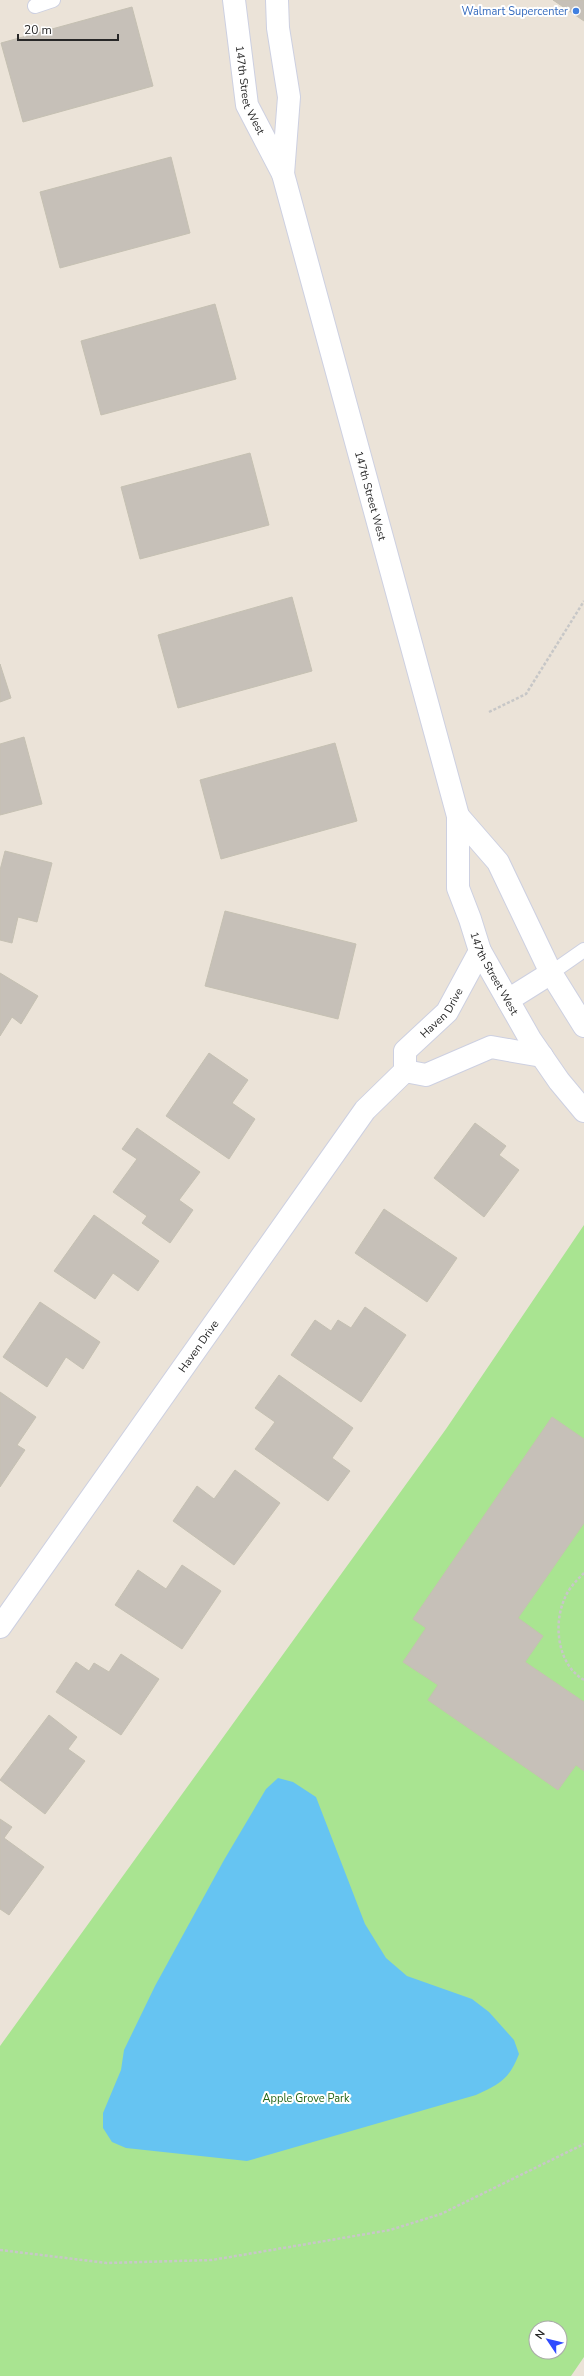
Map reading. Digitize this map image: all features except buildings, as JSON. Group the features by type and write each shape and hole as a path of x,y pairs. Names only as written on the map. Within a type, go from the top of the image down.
{"street":[{"name":"147th Street West","path":"234,0 248,105 283,174 458,816 458,888 480,951 542,1056 584,1111"},
{"name":"147th Street West","path":"277,0 278,28 289,96 283,174"},
{"name":"147th Street West","path":"458,816 498,862 551,973 584,1026"},
{"name":"Haven Drive","path":"0,1627 365,1110 405,1070 406,1051 446,1012 480,951"},
{"path":"508,1000 551,973"},
{"path":"405,1070 426,1074 491,1047 542,1056"}],"lane":[{"path":"35,6 53,0"},
{"path":"551,973 584,950"}],"path":[{"path":"488,712 526,694 584,601"},
{"path":"584,1573 573,1584 563,1600 558,1641 566,1660 584,1680"},
{"path":"0,2250 107,2263 212,2260 390,2230 441,2214 584,2144"}],"green space":[{"name":"Apple Grove Park","path":"584,1225 584,2357 571,2376 0,2376 0,2046 446,1429"}],"water":[{"path":"278,1778 293,1782 316,1797 365,1924 386,1958 407,1976 472,1999 489,2012 514,2040 519,2054 515,2063 502,2080 491,2088 476,2095 247,2161 126,2148 112,2142 103,2128 103,2113 121,2070 124,2050 155,1986 224,1860 266,1789"}],"place":[{"name":"Walmart Supercenter","path":"576,11"}]}
